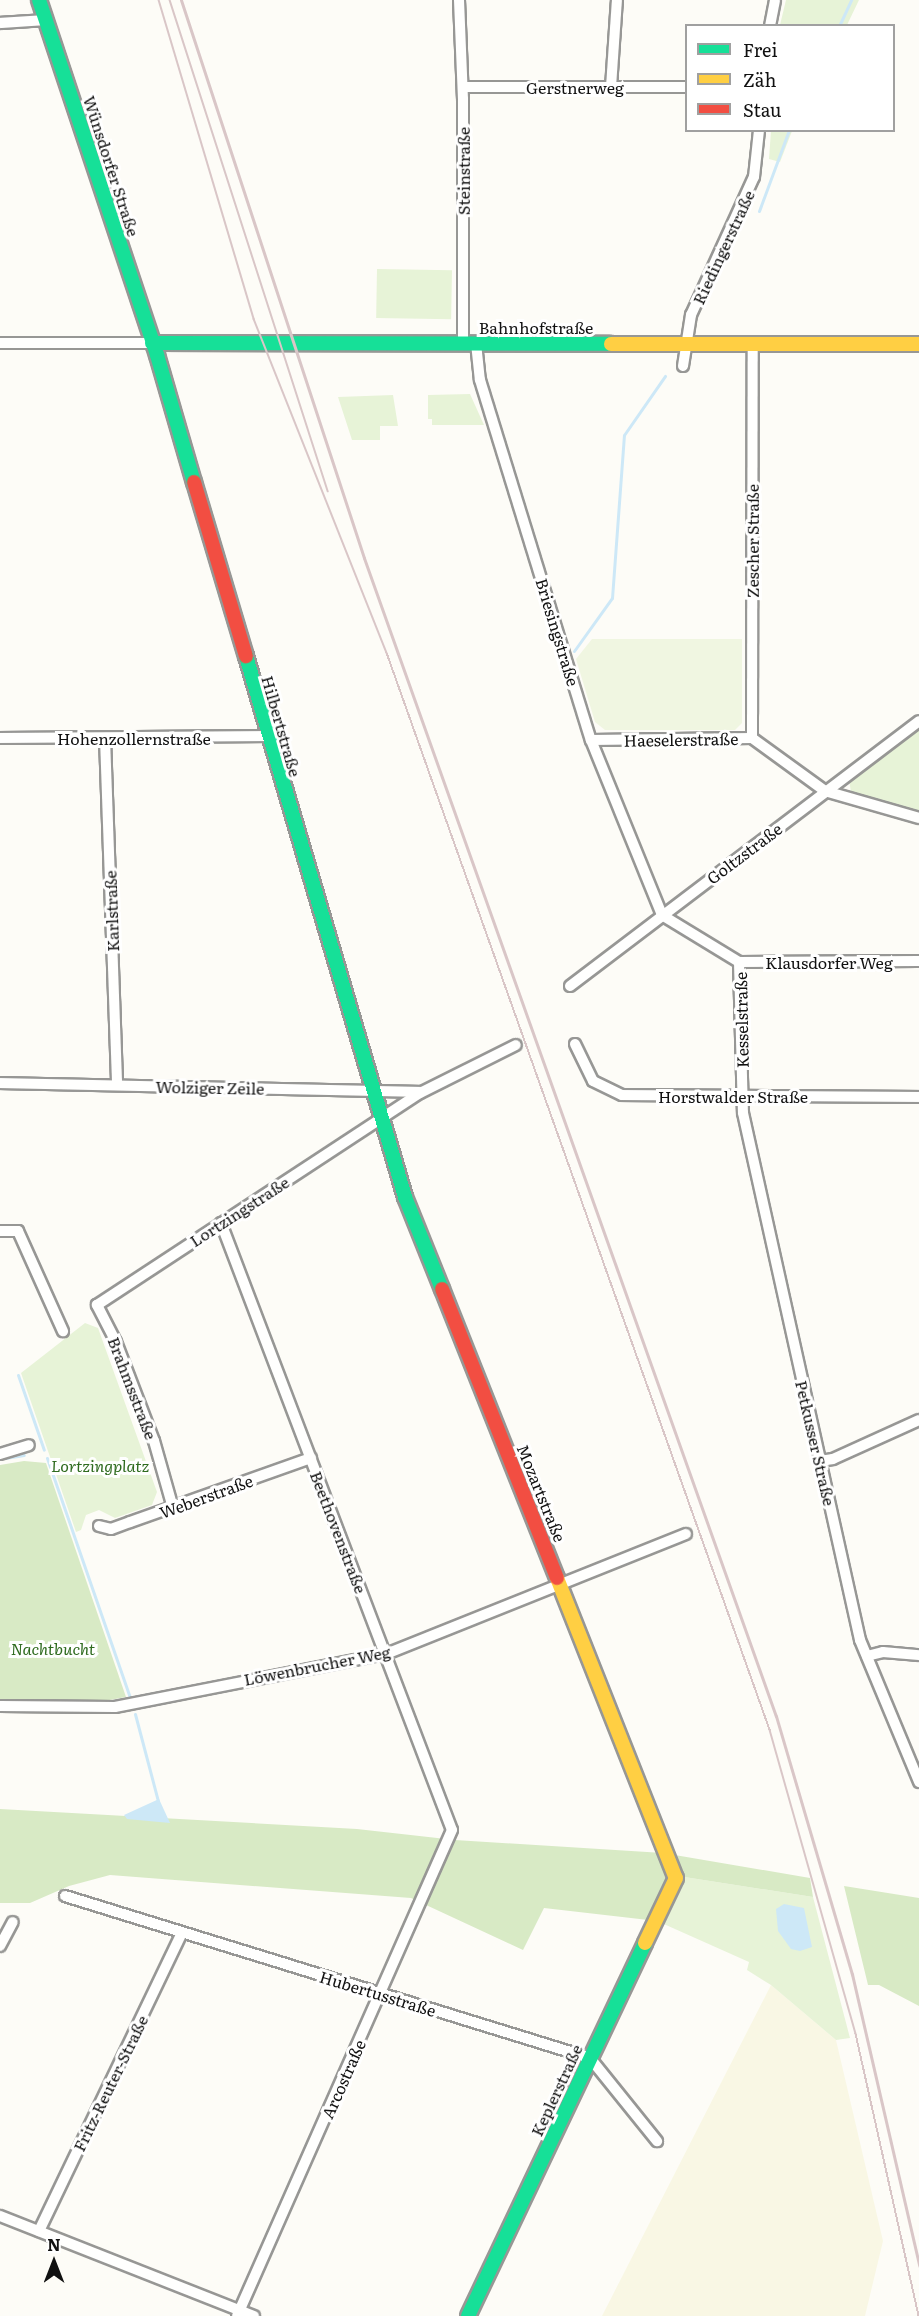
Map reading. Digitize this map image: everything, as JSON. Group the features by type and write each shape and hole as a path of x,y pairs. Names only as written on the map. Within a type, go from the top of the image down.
{"street":[{"name":"Wünsdorfer Straße","path":"39,0 152,343"},
{"name":"Steinstraße","path":"459,0 469,343"},
{"path":"611,87 617,0"},
{"path":"770,24 775,0"},
{"path":"0,23 45,20"},
{"name":"Gerstnerweg","path":"463,87 685,87"},
{"name":"Riedingerstraße","path":"683,366 691,315 749,192 759,150 759,132"},
{"path":"0,343 152,343"},
{"name":"Bahnhofstraße","path":"152,343 919,344"},
{"name":"Hilbertstraße","path":"152,343 381,1119"},
{"name":"Briesingstraße","path":"469,343 591,740 662,915"},
{"name":"Zescher Straße","path":"752,738 753,344"},
{"name":"Goltzstraße","path":"570,986 919,721"},
{"name":"Hohenzollernstraße","path":"0,738 268,736"},
{"name":"Karlstraße","path":"105,738 117,1084"},
{"name":"Haeselerstraße","path":"591,740 752,738 825,791 919,818"},
{"name":"Kesselstraße","path":"662,915 740,962 741,1096"},
{"name":"Klausdorfer Weg","path":"740,962 919,961"},
{"name":"Horstwalder Straße","path":"574,1044 593,1081 615,1094 919,1097"},
{"name":"Wolziger Zeile","path":"381,1119 420,1092 516,1045"},
{"name":"Wolziger Zeile","path":"0,1083 420,1092"},
{"name":"Petkusser Straße","path":"741,1096 820,1461 867,1656 919,1782"},
{"name":"Lortzingstraße","path":"97,1305 381,1119"},
{"name":"Mozartstraße","path":"381,1119 405,1197 676,1878"},
{"name":"Beethovenstraße","path":"221,1223 451,1826 448,1841"},
{"path":"0,1231 18,1231 63,1331"},
{"name":"Brahmsstraße","path":"97,1305 116,1342 154,1441 173,1508"},
{"path":"820,1461 833,1459 919,1420"},
{"path":"0,1454 29,1445"},
{"name":"Weberstraße","path":"99,1526 111,1529 311,1458"},
{"name":"Löwenbrucher Weg","path":"0,1706 115,1707 386,1654 686,1534"},
{"path":"867,1656 883,1652 919,1655"},
{"name":"Arcostraße","path":"238,2313 448,1841"},
{"name":"Keplerstraße","path":"468,2316 676,1878"},
{"name":"Hubertusstraße","path":"64,1896 181,1934 590,2058"},
{"path":"0,1946 13,1922"},
{"name":"Fritz-Reuter-Straße","path":"39,2231 181,1934"},
{"path":"590,2058 657,2141"},
{"path":"0,2216 238,2313 254,2316"}],"shaded area":[{"path":"771,1985 836,2040 883,2241 865,2316 602,2316"}],"green space":[{"path":"786,0 859,0 847,24 780,24"},
{"path":"771,132 792,132 780,162 769,159"},
{"path":"377,269 452,270 451,319 376,318"},
{"path":"470,394 484,425 432,425 432,419 428,419 428,395"},
{"path":"393,395 398,426 380,426 380,440 352,440 338,397"},
{"path":"592,639 742,639 742,723 735,730 605,730 595,722 576,659"},
{"path":"919,727 919,813 851,792 849,780"},
{"name":"Lortzingplatz","path":"85,1323 98,1328 157,1492 152,1505 115,1518 99,1510 86,1515 81,1530 76,1532 21,1373"},
{"name":"Nachtbucht","path":"24,1461 46,1463 126,1697 104,1701 0,1700 0,1465"},
{"path":"0,1809 357,1829 455,1840 663,1853 810,1878 813,1897 678,1876 657,1921 544,1908 523,1950 411,1898 110,1875 69,1886 30,1903 0,1903"},
{"path":"678,1876 813,1897 850,2038 836,2040 771,1985 747,1970 749,1962 657,1921"},
{"path":"844,1886 919,1898 919,2006 879,1985 868,1985"}],"water":[{"path":"159,1799 170,1823 127,1819 124,1815"},
{"path":"784,1904 804,1908 812,1947 800,1951 791,1949 778,1931 776,1909"}],"waterway":[{"path":"840,24 851,0"},
{"path":"759,211 788,132"},
{"path":"574,651 612,598 624,435 665,376"},
{"path":"18,1375 44,1450"},
{"path":"5,1458 24,1455"},
{"path":"47,1458 130,1698"},
{"path":"135,1714 158,1801"}],"tram line":[{"path":"159,0 254,319 387,653 770,1730 856,2034 919,2316"},
{"path":"170,0 328,491"}],"railway":[{"path":"181,0 364,558 776,1716 852,1974 919,2265"}],"traffic: fast":[{"path":"39,0 157,355 194,482"},
{"path":"152,343 611,344"},
{"path":"246,656 405,1197 442,1289"},
{"path":"468,2316 645,1943"}],"traffic: slow":[{"path":"611,344 919,344"},
{"path":"557,1578 676,1878 645,1943"}],"traffic: jam":[{"path":"194,482 246,656"},
{"path":"442,1289 557,1578"}]}
